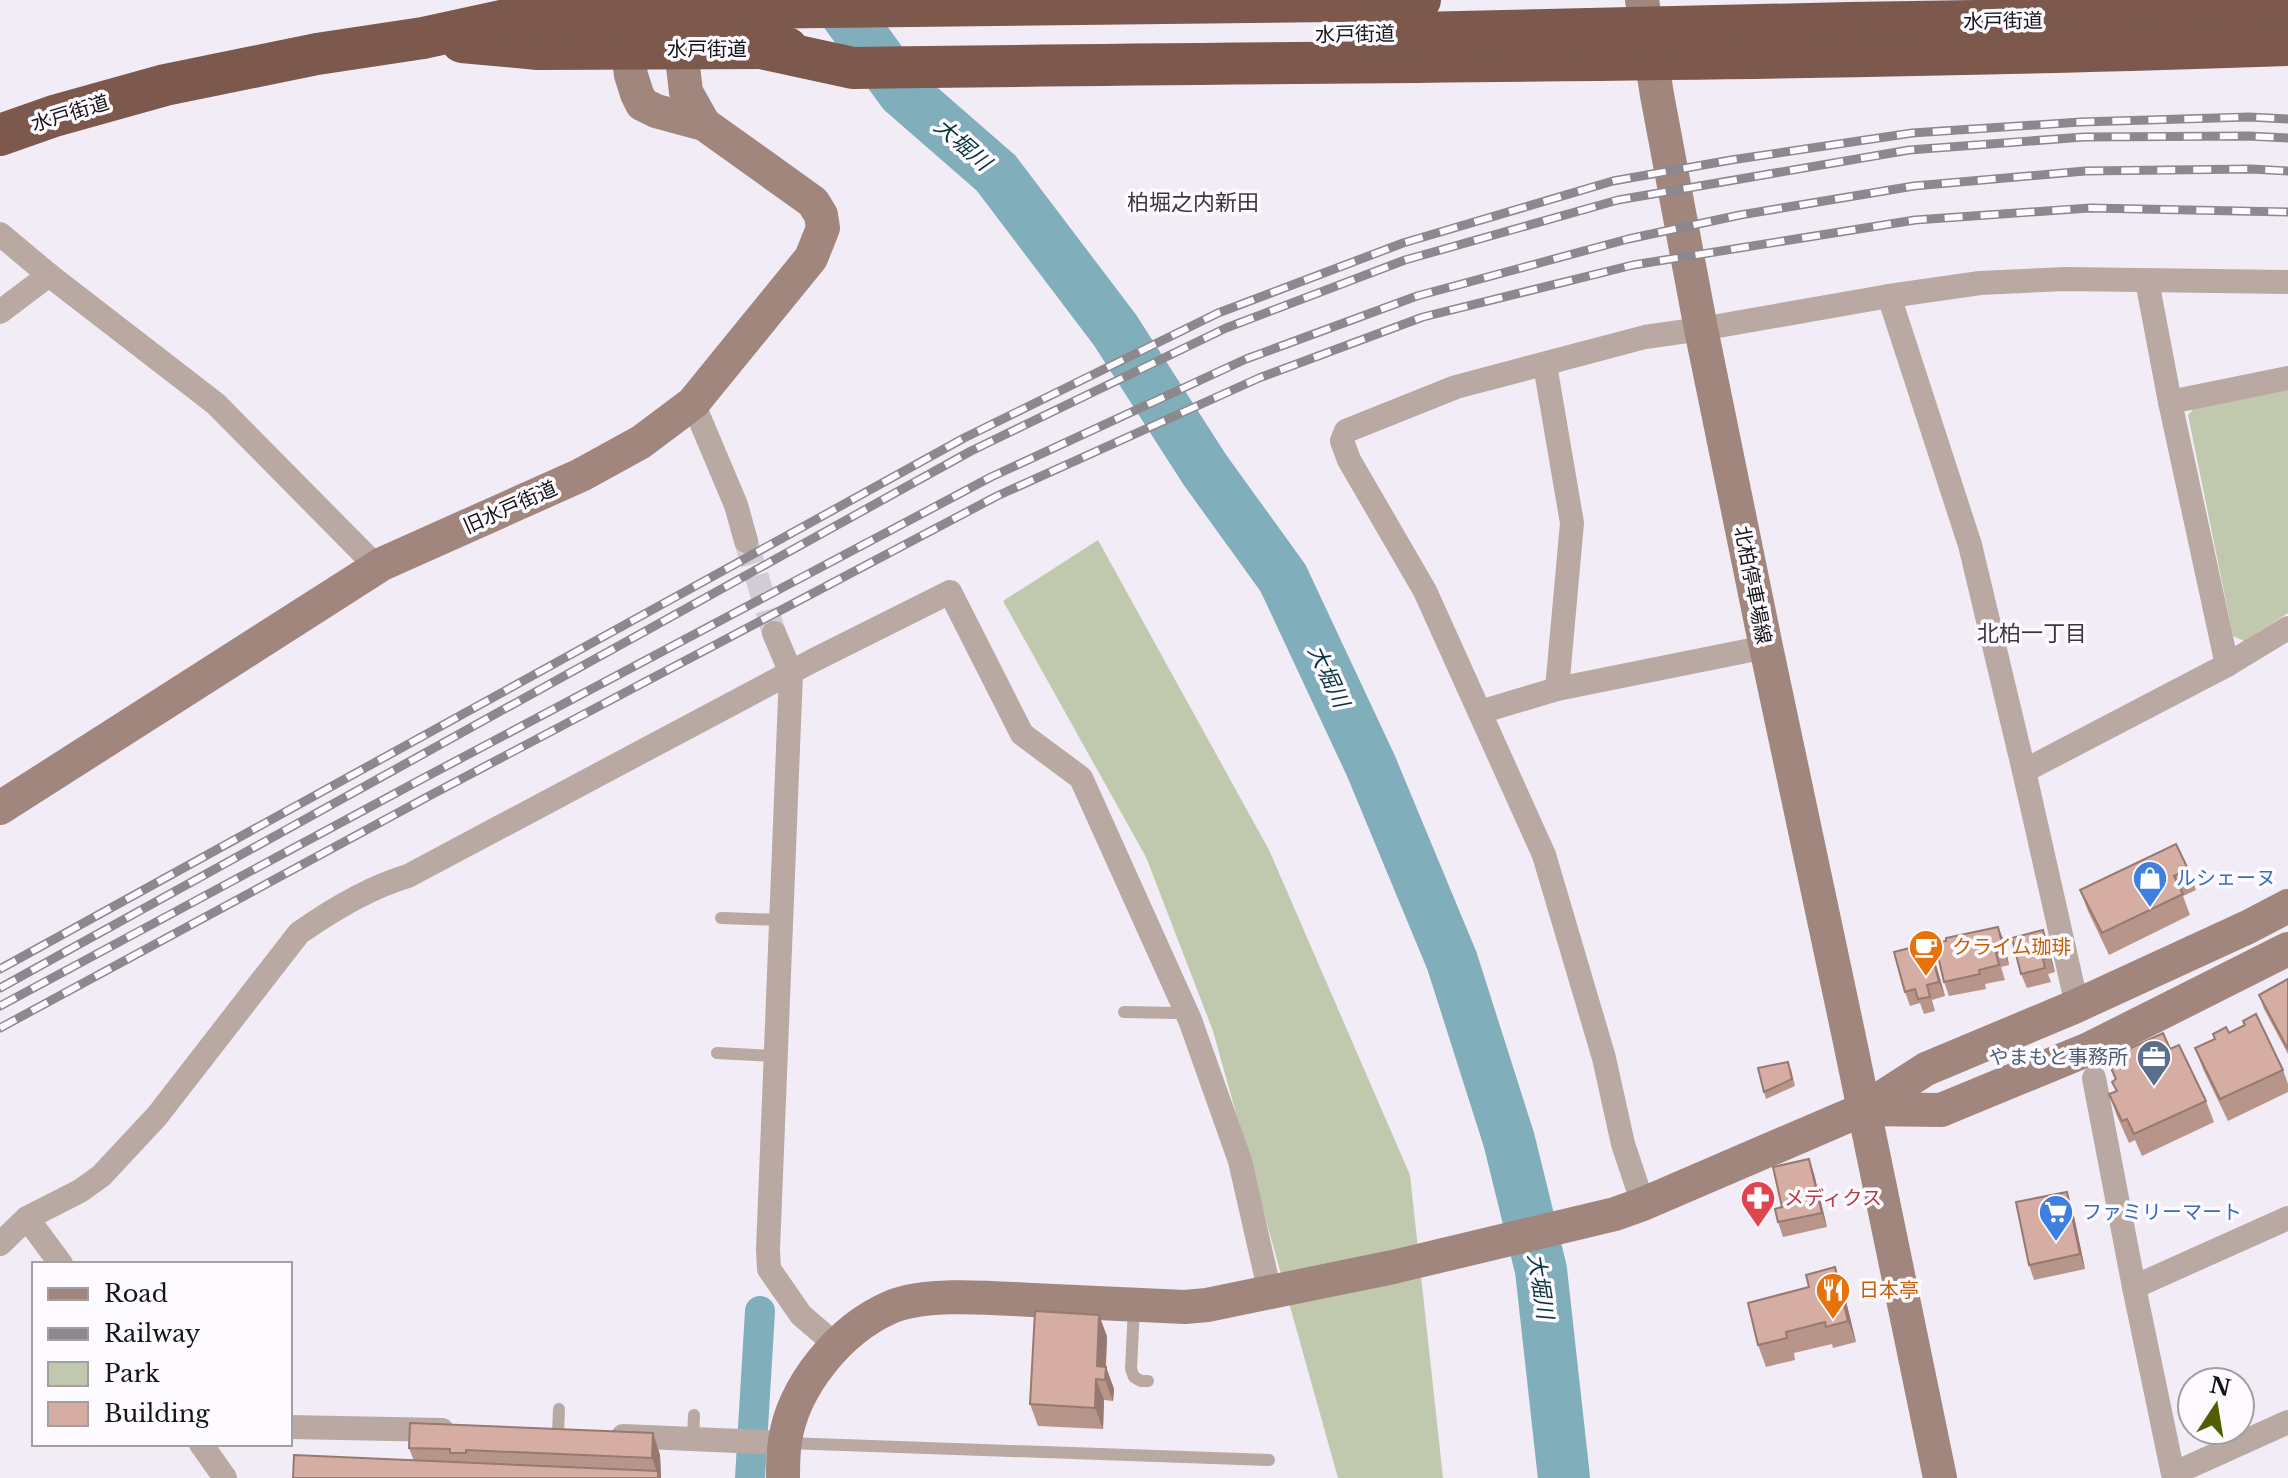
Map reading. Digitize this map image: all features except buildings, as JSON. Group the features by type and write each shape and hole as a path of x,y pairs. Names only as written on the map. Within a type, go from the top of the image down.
{"highway":[{"name":"水戸街道","path":"634,24 684,49 761,48 995,55 1372,18 1420,0"},
{"name":"水戸街道","path":"0,135 54,116 165,85 317,54 423,38 529,15 634,24 744,4 952,6 1372,18 1850,23 2288,16"},
{"path":"995,55 1109,67 2151,50 2288,45"}],"street":[{"name":"北柏停車場線","path":"1642,0 1701,329 1940,1478"},
{"name":"旧水戸街道","path":"0,808 377,567 581,475 641,442 693,403 811,258 823,228 821,215 813,202 704,124 642,104 637,94 634,24"},
{"name":"旧水戸街道","path":"684,49 686,92 704,124"},
{"path":"0,234 216,404 377,567"},
{"path":"0,312 49,275"},
{"path":"1629,1209 1623,1144 1604,1058 1544,855 1425,591 1349,460 1342,441 1346,431 1456,387 1645,337 1889,296 1980,283 2065,279 2288,282"},
{"path":"2147,281 2227,665"},
{"path":"1889,296 1970,545 2073,988"},
{"path":"1545,365 1572,523 1557,689"},
{"path":"2170,402 2288,378"},
{"path":"693,403 736,505 746,541"},
{"path":"0,1244 27,1218 80,1191 110,1166 157,1116 299,933 324,915 392,880 408,876 950,592 1022,734 1081,778 1186,1009 1240,1161 1270,1293"},
{"path":"2024,771 2227,665 2288,628"},
{"path":"774,633 791,673 769,1269 801,1315 837,1346"},
{"path":"1480,712 1557,689 1766,647"},
{"path":"783,1478 784,1443 798,1397 820,1364 837,1346 892,1306 912,1301 985,1298 1185,1307 1393,1267 1629,1209 1864,1109 1926,1069 2074,1007 2288,906"},
{"path":"1864,1109 1941,1110 2089,1049 2288,949"},
{"path":"2094,1078 2174,1476 2288,1422"},
{"path":"27,1218 60,1262"},
{"path":"2134,1287 2288,1218"},
{"path":"292,1427 463,1431"},
{"path":"550,1433 784,1443"},
{"path":"202,1446 225,1478"}],"lane":[{"path":"721,918 781,920"},
{"path":"1124,1012 1176,1013 1186,1009"},
{"path":"717,1053 775,1056"},
{"path":"1135,1305 1131,1369 1134,1377 1148,1381"},
{"path":"550,1433 559,1409"},
{"path":"693,1440 694,1415"},
{"path":"784,1443 1269,1460"}],"green space":[{"path":"2288,386 2288,613 2244,641 2233,636 2188,415 2197,405"},
{"path":"1098,540 1269,850 1410,1175 1443,1478 1338,1478 1213,1031 1146,857 1003,601"}],"waterway":[{"name":"大堀川","path":"836,0 903,92 996,173 1115,330 1205,470 1283,578 1371,766 1452,961 1509,1140 1541,1270 1564,1478"},
{"path":"750,1478 760,1311"}],"tunnel":[{"path":"746,541 774,633"}],"railway":[{"path":"0,969 964,438 1218,313 1403,243 1613,181 1912,133 2081,122 2249,117 2288,119"},
{"path":"0,988 971,451 1226,328 1405,260 1618,200 1909,150 2084,137 2288,138"},
{"path":"0,1006 991,477 1246,359 1417,296 1628,239 1740,215 1914,186 2085,171 2288,171"},
{"path":"0,1028 429,796 997,496 1259,378 1423,317 1633,265 1915,220 2090,208 2288,212"}],"place":[{"name":"ルシェーヌ","path":"2150,909"},
{"name":"クライム珈琲","path":"1926,978"},
{"name":"やまもと事務所","path":"2154,1088"},
{"name":"メディクス","path":"1758,1229"},
{"name":"ファミリーマート","path":"2056,1243"},
{"name":"日本亭","path":"1833,1321"}],"district":[{"name":"柏堀之内新田","path":"1193,202"},
{"name":"北柏一丁目","path":"2032,633"}]}
